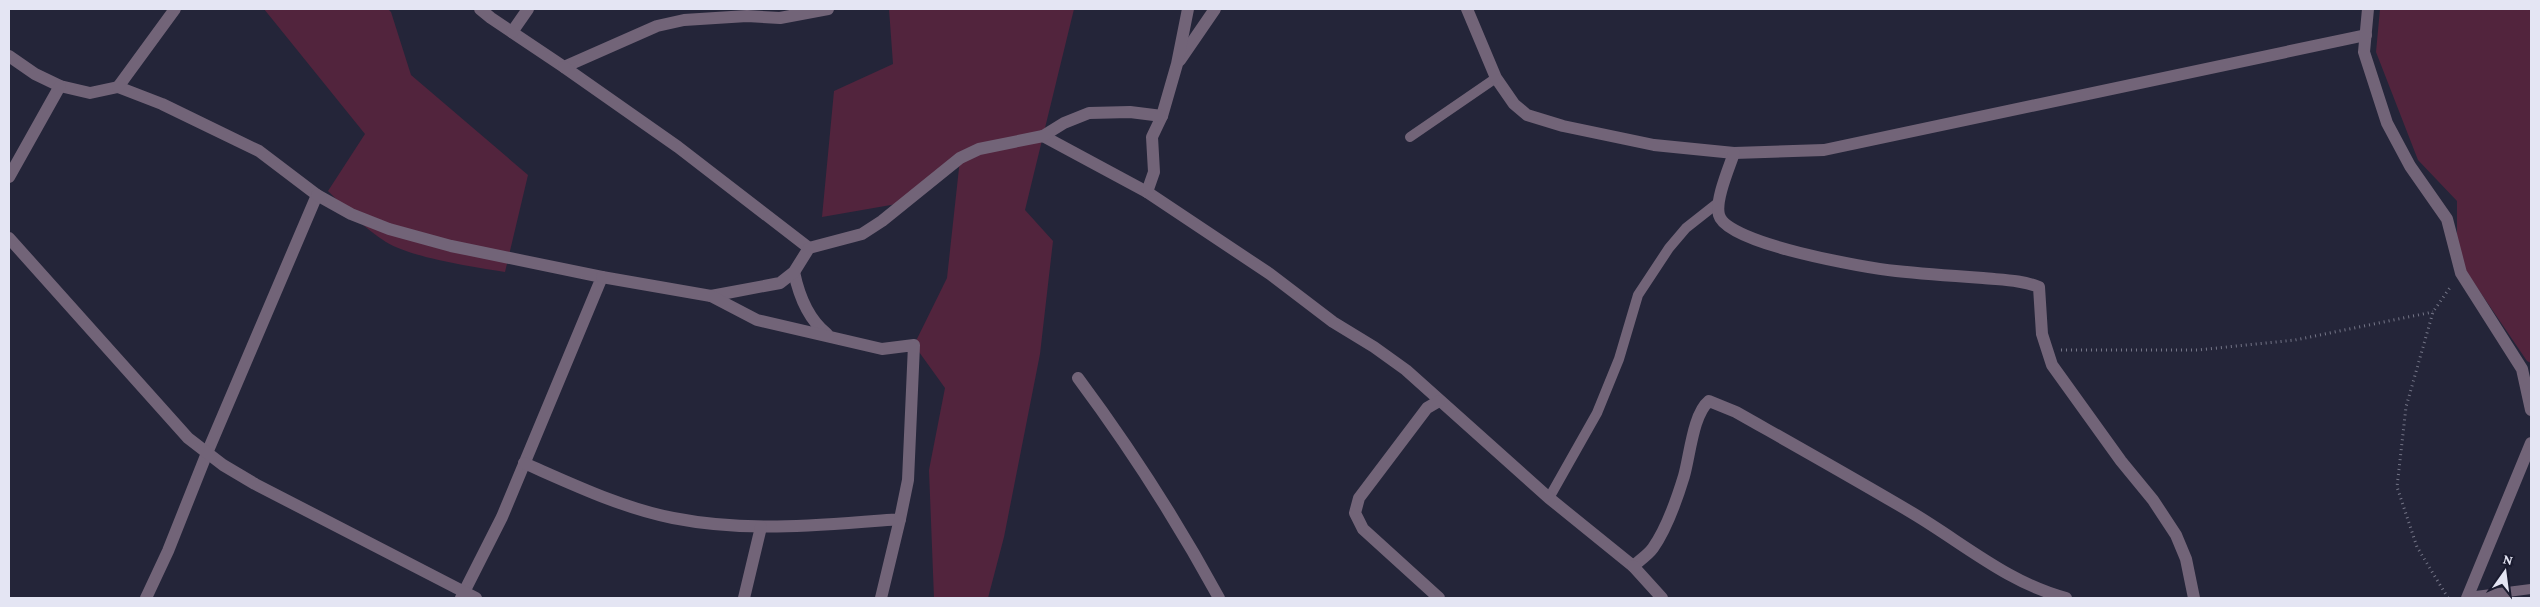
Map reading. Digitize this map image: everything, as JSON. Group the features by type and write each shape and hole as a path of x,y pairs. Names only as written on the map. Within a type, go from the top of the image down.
{"street":[{"path":"118,87 175,9"},
{"path":"480,9 678,148 809,248"},
{"path":"512,32 528,9"},
{"path":"564,67 649,30 684,20 747,16 780,18 828,9"},
{"path":"1147,192 1154,172 1152,137 1162,116 1177,64 1188,9"},
{"path":"1177,64 1215,9"},
{"path":"1467,9 1496,78 1514,104 1527,115 1654,146 1734,153 1824,150 2366,36"},
{"path":"2368,9 2364,52 2387,123 2410,166 2447,219 2461,273 2527,370 2531,410"},
{"path":"9,56 35,74 60,86 90,93 118,87 162,104 259,151 317,195 351,214 389,229 451,246 602,277 711,296 757,320 831,338 882,349 914,346 908,480 881,598"},
{"path":"9,177 60,86"},
{"path":"711,296 780,283 794,272 809,248 862,234 889,216 960,158 979,149 1043,136 1064,123 1089,114 1130,112 1162,116"},
{"path":"1043,136 1147,192 1270,274 1333,322 1374,347 1406,370 1438,402 1549,498 1633,566 1662,598"},
{"path":"1734,153 1719,202 1719,215 1724,224 1736,232 1758,241 1830,260 1894,271 2006,280 2039,287 2046,350 2064,385 2153,500 2176,535 2186,559 2194,598"},
{"path":"146,598 168,551 207,453 317,195"},
{"path":"9,238 168,417 188,438 207,453 255,484 463,595 476,598"},
{"path":"794,272 800,297 817,326 831,338"},
{"path":"463,595 483,559 602,277"},
{"path":"1078,378 1123,439 1182,531 1219,598"},
{"path":"1633,566 1653,548 1670,514 1683,478 1697,417 1702,406 1709,400 1736,412 1907,510 1993,566 2027,584 2066,598"},
{"path":"1438,402 1427,408 1360,498 1356,513 1363,529 1439,598"},
{"path":"2468,597 2531,443"},
{"path":"524,463 618,502 671,518 708,524 761,527 900,519"},
{"path":"744,598 761,527"}],"lane":[{"path":"1410,138 1496,78"},
{"path":"1549,498 1597,413 1619,359 1627,324 1638,295 1669,248 1686,228 1719,202"},
{"path":"2468,597 2531,588"}],"path":[{"path":"2448,598 2417,547 2397,487 2406,408 2433,312 2461,273"},
{"path":"2046,350 2218,348 2295,340 2433,312"}],"shaded area":[{"path":"264,9 388,9 391,12 411,75 528,175 505,272 444,261 397,248 371,231 328,191 365,134"},
{"path":"889,9 1074,9 1025,210 1053,241 1040,354 1004,537 988,598 934,598 929,470 945,388 914,345 947,278 960,159 908,202 822,217 834,91 893,64"},
{"path":"2380,9 2531,9 2531,363 2527,361 2457,258 2457,201 2418,160 2376,52"}]}
